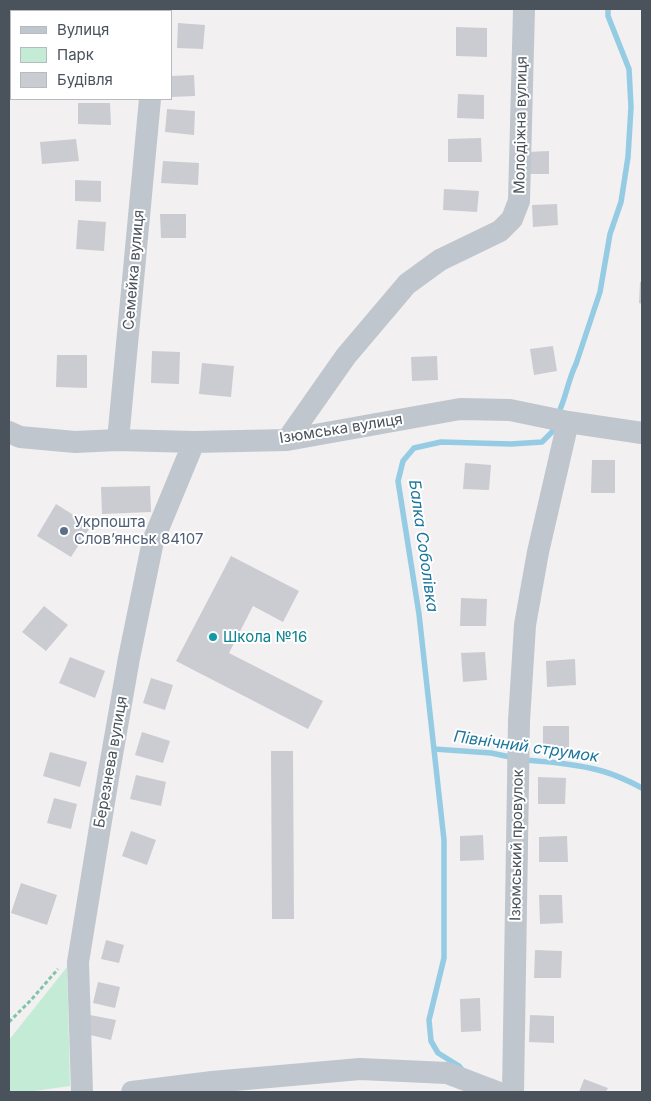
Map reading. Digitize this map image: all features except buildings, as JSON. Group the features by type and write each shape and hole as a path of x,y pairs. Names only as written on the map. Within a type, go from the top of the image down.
{"street":[{"name":"Молодіжна вулиця","path":"287,440 346,356 406,284 440,260 500,231 512,219 519,201 524,9"},
{"name":"Семейка вулиця","path":"118,440 150,100"},
{"name":"Ізюмська вулиця","path":"9,432 20,437 75,442 118,440 194,442 287,440 460,409 510,410 568,422 642,433"},
{"name":"Ізюмський провулок","path":"513,1092 519,720 525,625 538,552 568,422"},
{"name":"Березнева вулиця","path":"82,1092 78,962 129,658 153,541 194,442"},
{"path":"132,1092 212,1082 360,1069 447,1073 497,1092"}],"path":[{"path":"9,1022 82,942"}],"green space":[{"path":"67,967 70,1086 27,1092 9,1092 9,1040"}],"waterway":[{"name":"Балка Соболівка","path":"558,414 600,292 610,234 621,202 628,157 631,107 629,69 608,16 608,9"},
{"name":"Балка Соболівка","path":"462,1070 459,1066 438,1053 431,1041 429,1020 444,958 444,840 419,614 398,481 403,461 414,448 441,442 511,444 542,442 552,432 555,423"},
{"name":"Північний струмок","path":"434,749 491,753 515,758"},
{"name":"Північний струмок","path":"524,760 593,769 617,776 642,788"}],"place":[{"name":"Укрпошта Слов’янськ 84107","path":"64,531"},
{"name":"Школа №16","path":"213,637"}]}
